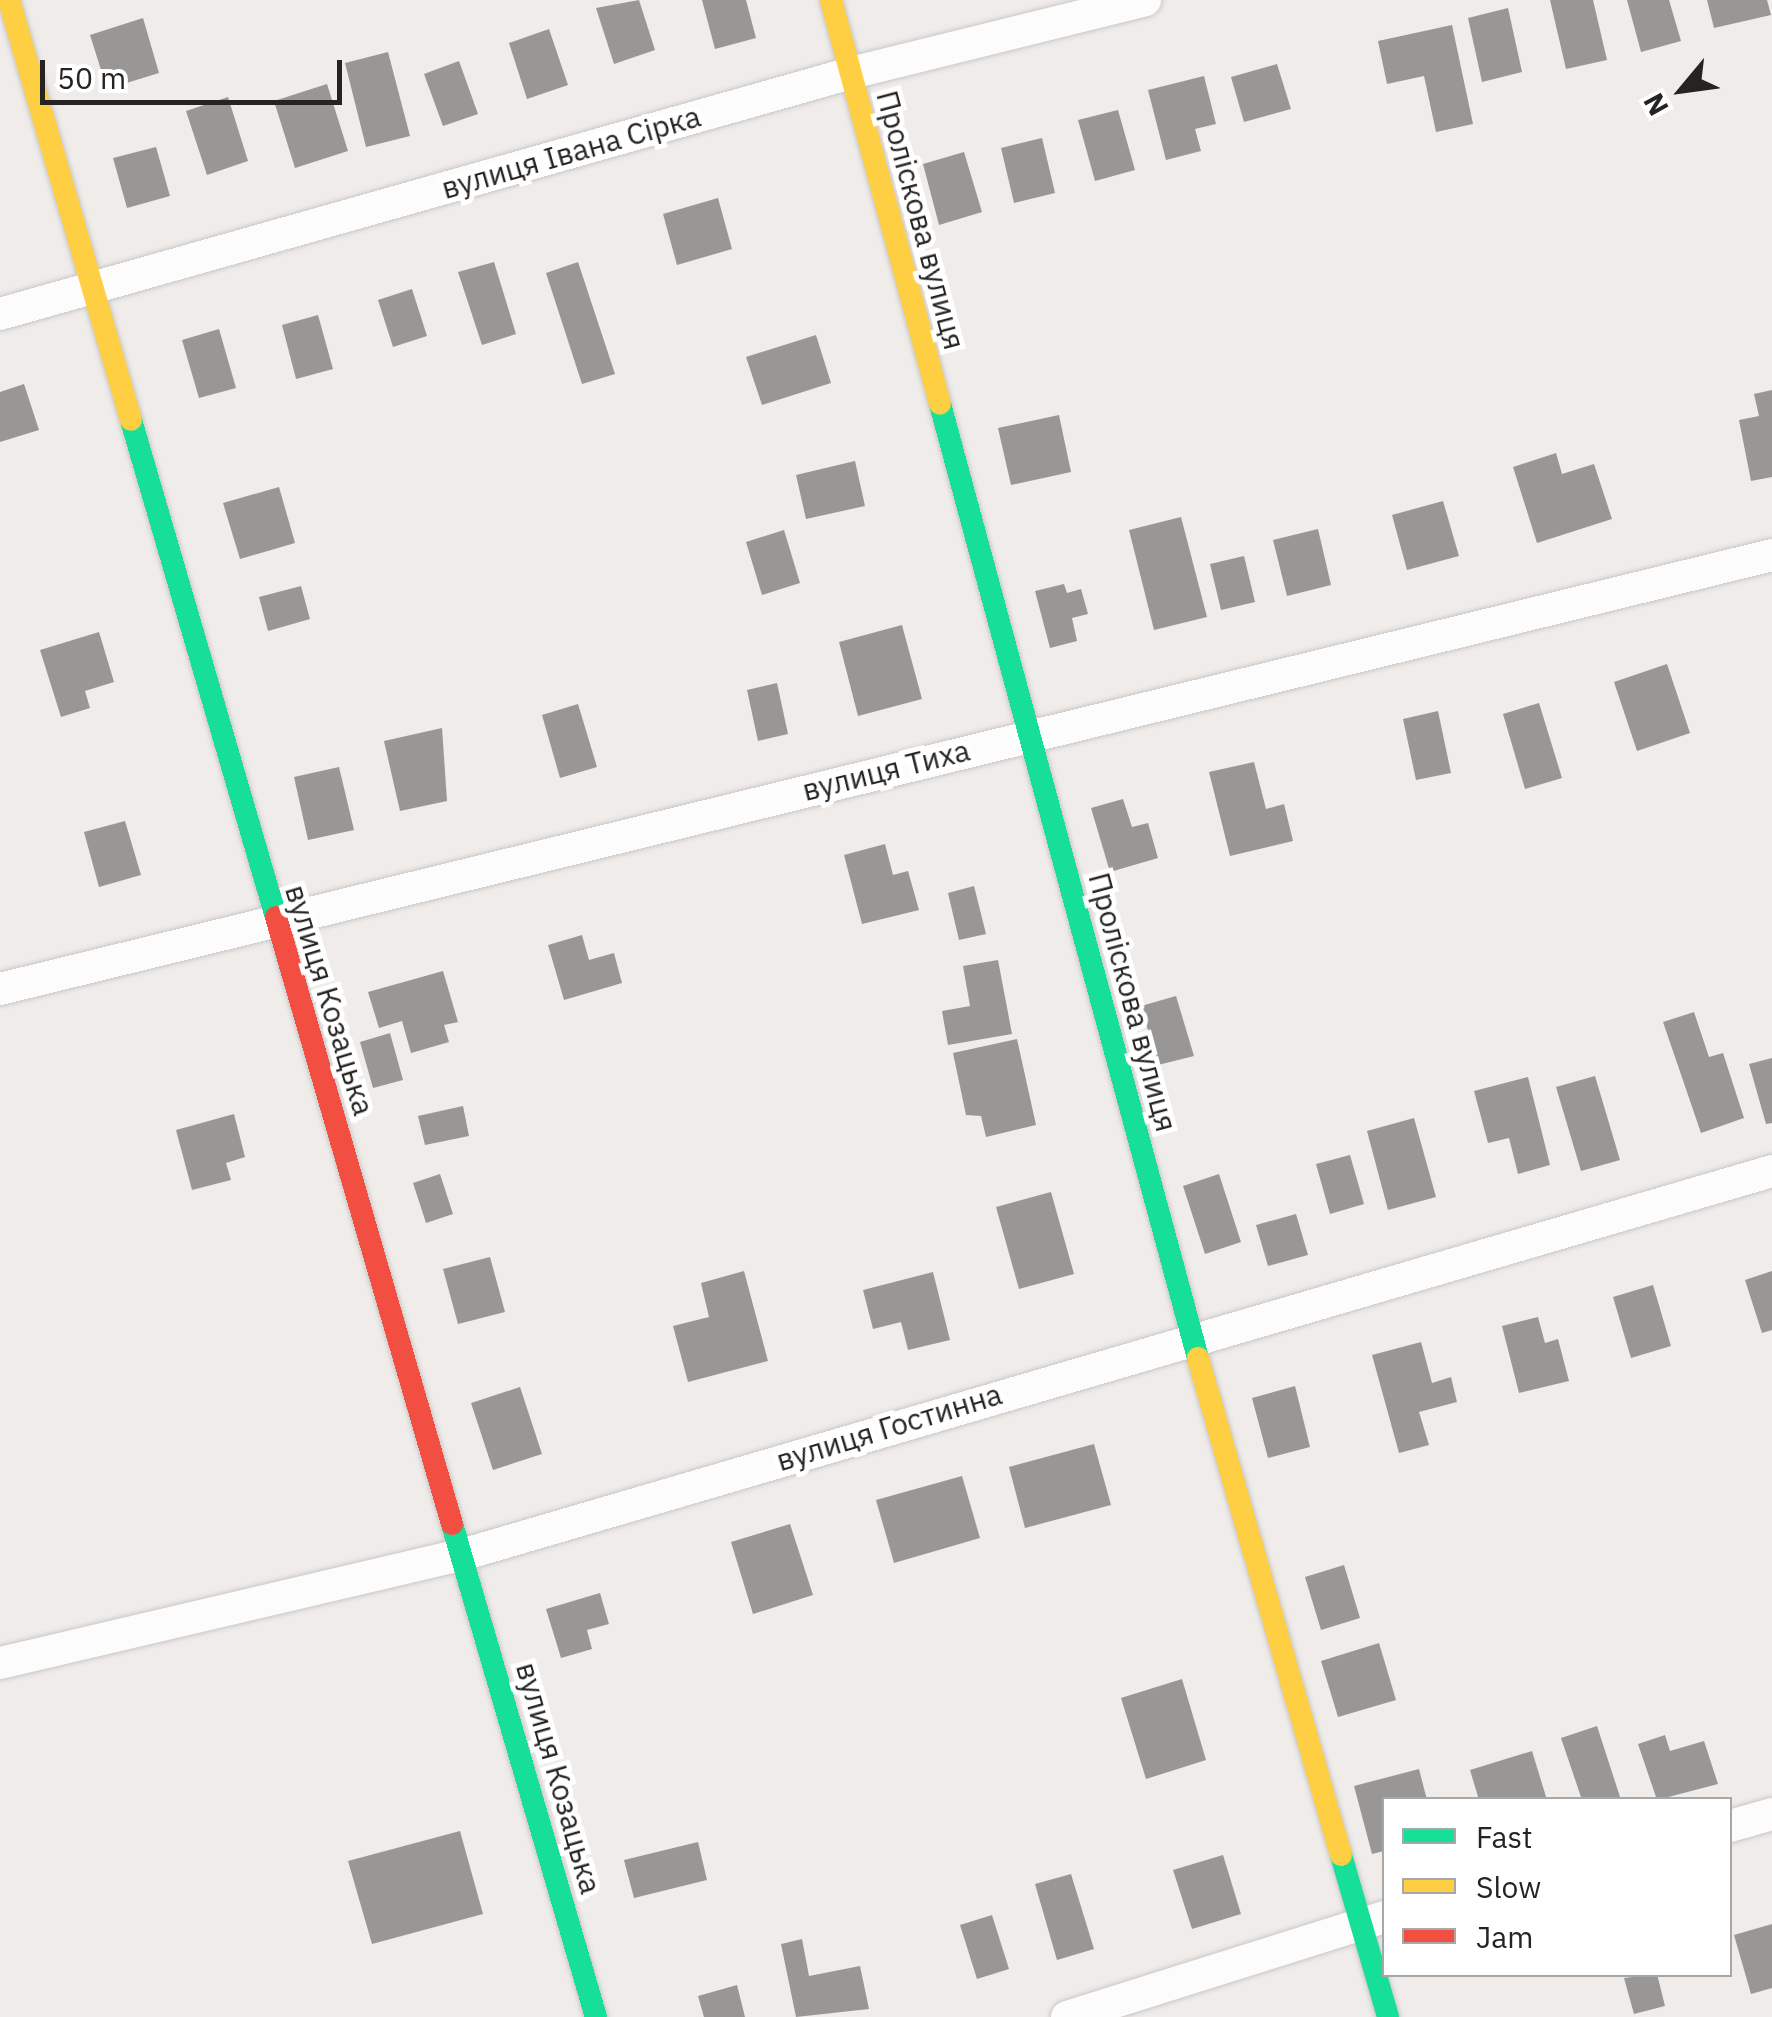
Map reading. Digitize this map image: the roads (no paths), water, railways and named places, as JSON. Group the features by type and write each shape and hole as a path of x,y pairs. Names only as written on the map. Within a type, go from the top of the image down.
{"street":[{"name":"вулиця Козацька","path":"9,0 276,924 465,1554 596,2017"},
{"name":"Проліскова вулиця","path":"831,0 1192,1336 1374,1920 1382,1975"},
{"name":"вулиця Івана Сірка","path":"0,314 850,72 1144,0"},
{"name":"вулиця Тиха","path":"0,989 1772,555"},
{"name":"вулиця Гостинна","path":"0,1663 465,1554 1192,1336 1772,1171"},
{"path":"1732,1825 1772,1814"},
{"path":"1067,2017 1374,1920"},
{"name":"Проліскова вулиця","path":"1382,1977 1388,2017"}]}
